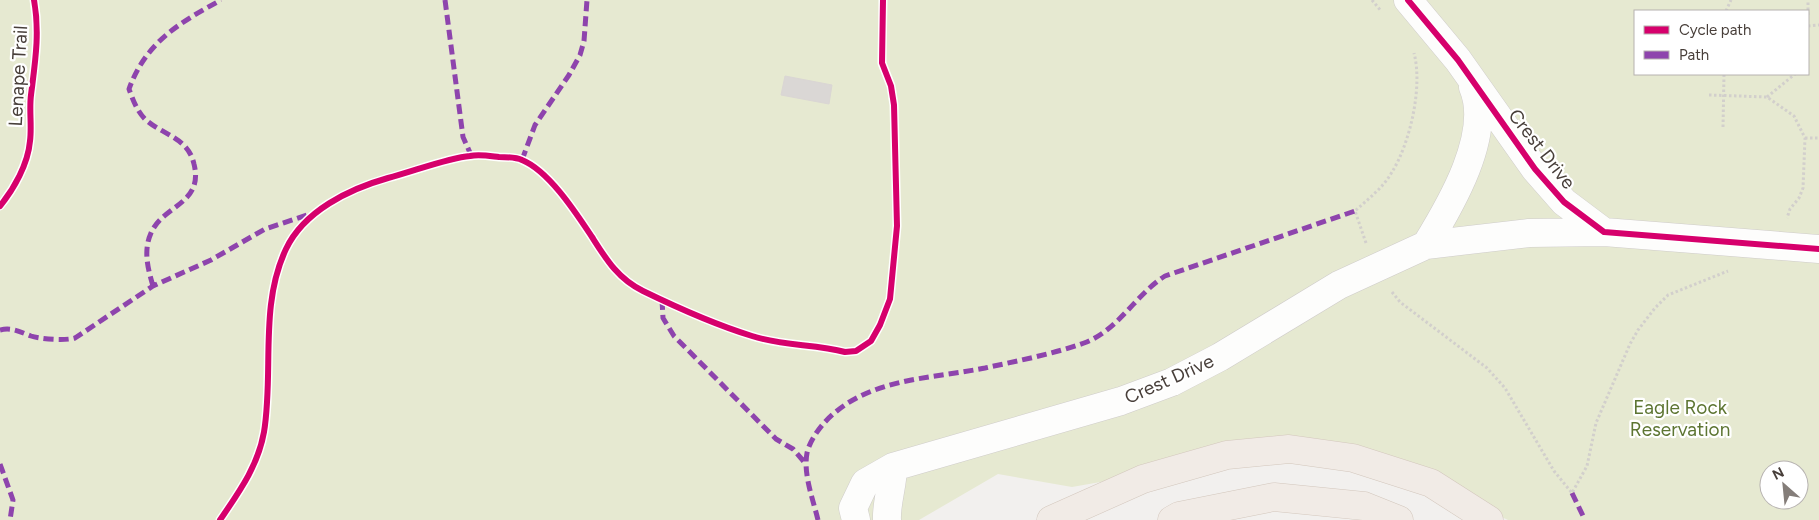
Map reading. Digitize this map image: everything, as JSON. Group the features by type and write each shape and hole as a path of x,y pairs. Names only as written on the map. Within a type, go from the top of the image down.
{"main road":[{"path":"1051,520 1143,479 1227,455 1289,449 1353,458 1431,483 1489,520"},
{"path":"1172,520 1179,516 1274,496 1364,506 1399,520"}],"street":[{"name":"Crest Drive","path":"1408,0 1458,60 1470,79 1547,182 1564,202 1604,232"},
{"name":"Crest Drive","path":"1426,245 1452,202 1471,154 1478,120 1478,98 1470,79"},
{"name":"Crest Drive","path":"856,520 853,508 865,483 893,467 1121,401 1172,382 1220,357 1340,285 1426,245 1529,233 1604,232 1779,244 1819,249"},
{"path":"887,520 886,510 893,485 893,467"}],"path":[{"path":"1372,0 1382,12"},
{"path":"1410,47 1416,61 1417,80 1407,139 1392,172 1379,190 1355,210 1374,268 1400,302 1487,368 1505,388 1554,471 1572,493 1587,466 1596,423 1630,344 1638,330 1668,295 1730,270"},
{"path":"1723,127 1724,75"},
{"path":"1767,97 1794,75"},
{"path":"1710,95 1772,98 1794,116 1805,138 1803,188 1799,198 1790,209 1779,244"},
{"path":"1805,138 1819,138"}],"green space":[{"name":"Eagle Rock Reservation","path":"0,0 1819,0 1819,520 1508,520 1396,467 1220,461 1072,487 998,474 919,520 0,520"}],"building":[{"path":"785,76 832,85 829,104 781,95"}],"marked path":[{"path":"153,286 147,260 147,246 151,233 164,216 188,196 193,188 196,177 191,155 186,148 174,137 142,116 129,89 136,73 155,46 178,26 221,0"},
{"path":"445,0 463,137 471,155"},
{"path":"522,160 535,125 569,75 580,55 584,41 587,0"},
{"path":"818,520 807,478 806,461 808,449 824,423 840,408 859,397 899,383 985,368 1047,354 1084,343 1107,330 1154,284 1165,276 1355,211"},
{"path":"0,330 12,330 46,339 75,338 153,286 211,260 265,229 310,214"},
{"path":"662,300 663,318 674,336 776,439 793,449 806,464"},
{"path":"0,464 13,500 10,520"},
{"path":"1572,493 1585,520"}],"cycle path":[{"name":"Lenape Trail","path":"0,206 19,176 29,150 31,135 30,101 37,36 34,0"},
{"path":"220,520 247,478 261,444 267,409 270,316 273,293 278,271 286,249 294,235 316,213 343,195 358,188 440,162 481,155 517,158 532,165 561,194 608,261 626,281 697,316 763,339 845,352 856,351 871,341 880,325 890,299 897,226 894,105 891,86 882,63 883,0"},
{"path":"1408,0 1458,60 1535,169 1564,202 1604,232 1819,249"}]}
